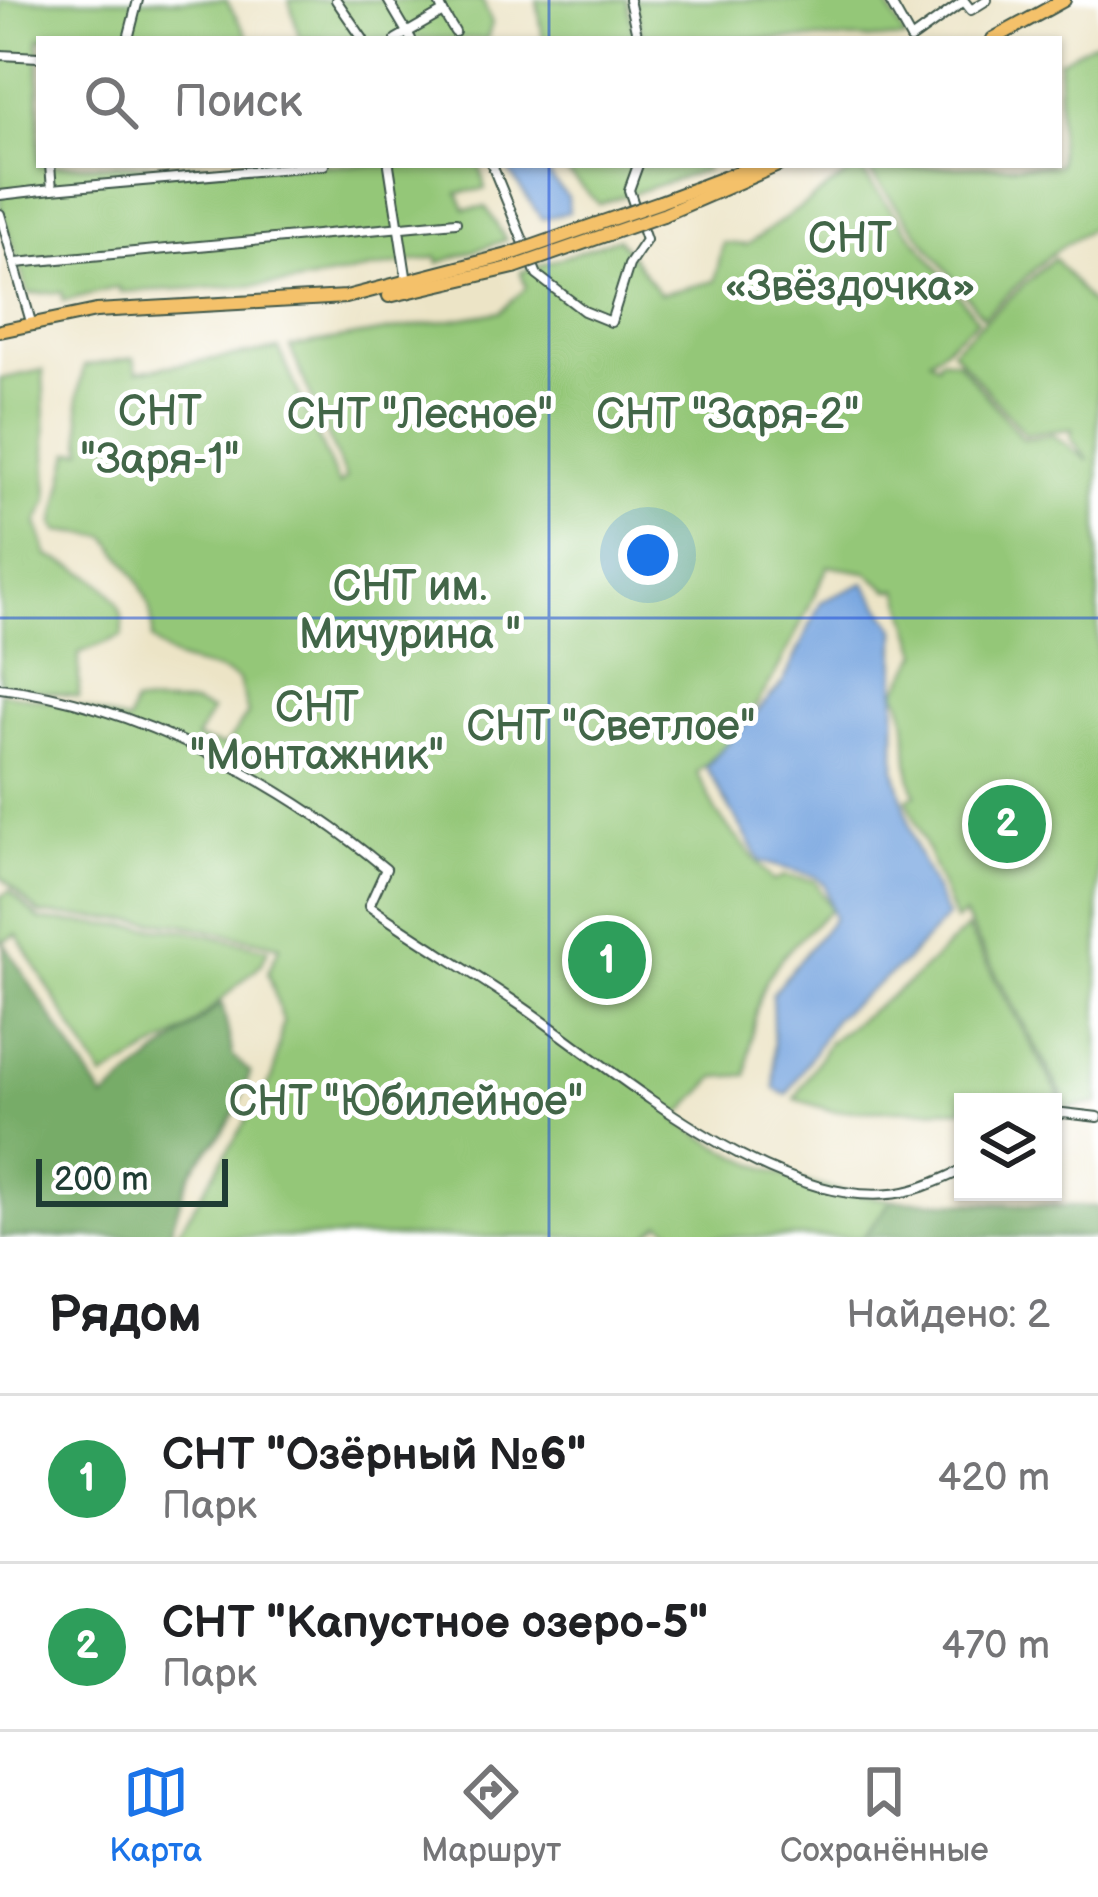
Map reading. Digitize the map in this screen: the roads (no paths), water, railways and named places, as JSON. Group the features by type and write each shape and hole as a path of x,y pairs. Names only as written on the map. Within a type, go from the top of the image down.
{"main road":[{"path":"987,36 1051,0"},
{"path":"998,36 1064,0"},
{"path":"662,208 751,168"},
{"path":"136,308 304,308 443,286 770,168"},
{"path":"0,331 31,322 136,308 301,302 511,261"}],"street":[{"path":"129,36 138,0"},
{"path":"336,0 360,36"},
{"path":"388,0 410,36 443,12"},
{"path":"438,0 455,32"},
{"path":"629,0 637,36"},
{"path":"889,0 909,36"},
{"path":"915,36 964,1 971,10 987,0"},
{"path":"0,56 36,57"},
{"path":"50,168 52,189"},
{"path":"0,195 290,168"},
{"path":"390,168 408,284"},
{"path":"493,168 537,275 584,311 611,322 629,265 646,240 629,190 637,168"},
{"path":"0,214 31,322"},
{"path":"16,263 456,221"},
{"path":"0,688 36,692 164,732 326,820 386,869 368,906 695,1130 753,1162 841,1189 874,1192 908,1192 954,1174"},
{"path":"1062,1114 1098,1118"}],"water":[{"path":"507,168 543,168 568,198 569,212 542,219"},
{"path":"864,583 896,629 895,770 916,848 947,917 903,964 834,1019 787,1095 775,1089 772,994 834,918 825,884 815,876 761,862 706,767 783,683 821,602"}],"place":[{"name":"СНТ \"Капустное озеро-5\"","path":"1007,824"},
{"name":"СНТ \"Озёрный №6\"","path":"607,960"}],"park label":[{"name":"СНТ «Звёздочка»","path":"850,263"},
{"name":"СНТ \"Лесное\"","path":"420,415"},
{"name":"СНТ \"Заря-2\"","path":"728,415"},
{"name":"СНТ \"Заря-1\"","path":"160,436"},
{"name":"СНТ им. Мичурина \"","path":"410,611"},
{"name":"СНТ \"Светлое\"","path":"611,727"},
{"name":"СНТ \"Монтажник\"","path":"317,732"},
{"name":"СНТ \"Юбилейное\"","path":"406,1102"}]}
